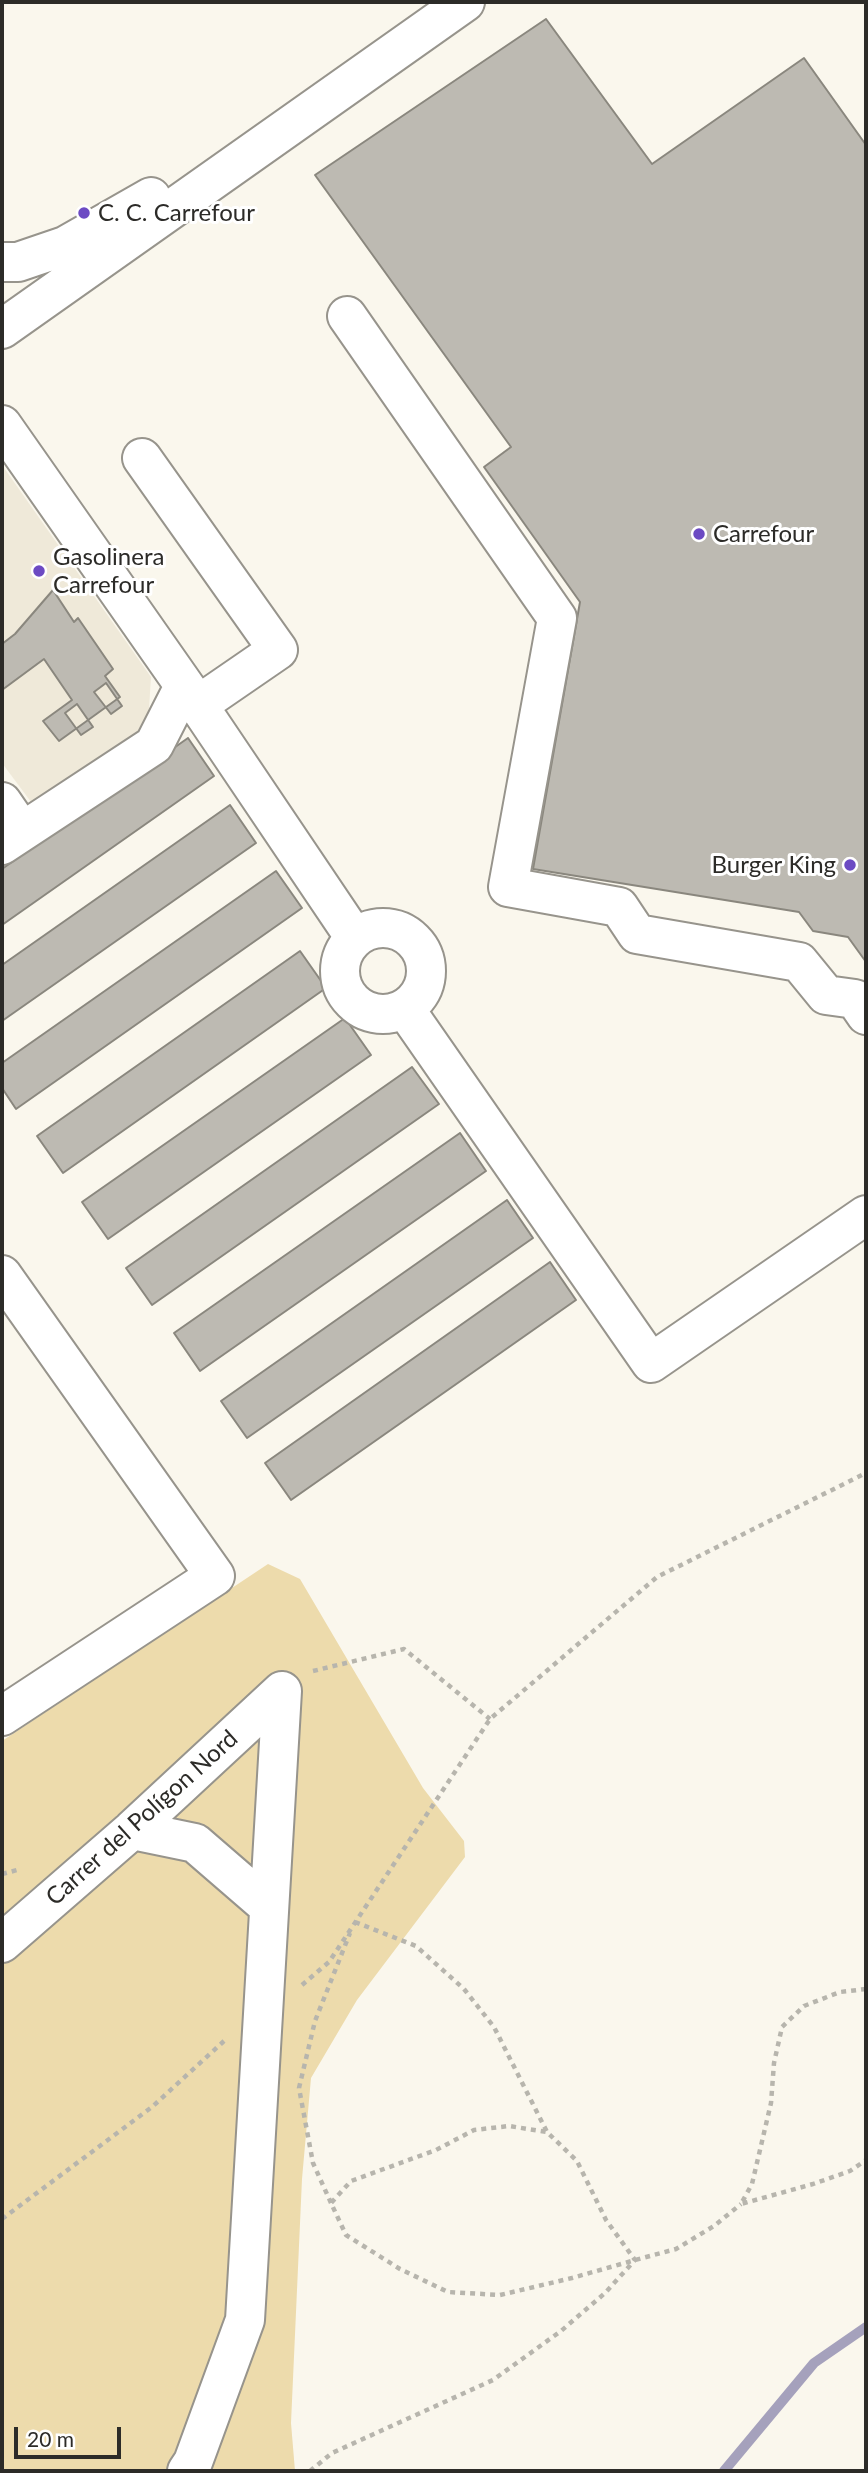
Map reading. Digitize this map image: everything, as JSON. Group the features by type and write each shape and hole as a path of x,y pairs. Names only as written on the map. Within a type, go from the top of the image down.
{"street":[{"path":"2,330 465,2"},
{"path":"2,262 18,262 65,246 159,191 197,192"},
{"path":"347,316 557,618 508,887 619,907 637,934 799,961 826,995 861,1007"},
{"path":"2,425 191,695 355,938"},
{"path":"9,826 154,745 191,695 278,650 142,458"},
{"path":"376,928 391,928 405,933 419,946 425,958 424,988 416,1001 405,1009 391,1015 375,1014 361,1009 350,1000 342,988 339,972 342,957 355,938 376,928"},
{"path":"405,1009 651,1363 866,1214"},
{"path":"2,1275 215,1576 2,1716"},
{"path":"187,2471 193,2462 245,2320 282,1691"},
{"name":"Carrer del Polígon Nord","path":"2,1943 132,1830 282,1691"},
{"path":"132,1830 195,1843 269,1907"}],"path":[{"path":"2,2219 152,2108 224,2041 263,2017 329,1962 391,1864 490,1719 657,1577 866,1473"},
{"path":"282,1691 317,1668 404,1649 490,1719"},
{"path":"2,1874 21,1869"},
{"path":"354,1922 416,1946 464,1989 494,2027 547,2132 577,2161 606,2220 635,2260"},
{"path":"354,1922 315,2021 299,2088 313,2163 346,2235 400,2269 448,2292 500,2295 676,2249 714,2226 741,2204 752,2184 771,2103 774,2063 782,2027 804,2006 840,1992 866,1990"},
{"path":"331,2203 351,2181 436,2150 474,2130 509,2126 547,2132"},
{"path":"741,2204 813,2184 849,2171 866,2160"},
{"path":"310,2471 332,2454 494,2380 561,2331 605,2293 635,2260"}],"shaded area":[{"name":"Gasolinera Carrefour","path":"2,465 151,677 149,709 138,745 40,814 2,763"},
{"path":"268,1564 300,1579 423,1788 464,1841 465,1857 357,2000 311,2078 302,2179 291,2423 295,2471 2,2471 2,1741"}],"building":[{"name":"Carrefour","path":"546,19 652,164 804,58 866,145 866,962 848,937 813,931 799,912 533,869 580,602 484,467 511,447 315,175"},
{"path":"53,590 74,622 78,618 113,669 105,676 120,697 59,741 43,721 72,700 44,659 2,690 2,644 15,634"},
{"path":"106,683 122,706 111,714 94,692"},
{"path":"77,704 93,727 81,735 65,713"},
{"path":"188,738 214,776 2,925 2,869"},
{"path":"230,805 256,843 2,1021 2,965"},
{"path":"276,871 302,908 16,1109 2,1088 2,1063"},
{"path":"300,951 326,988 63,1173 37,1136"},
{"path":"345,1018 371,1055 108,1239 82,1202"},
{"path":"412,1067 439,1104 152,1305 126,1268"},
{"path":"460,1133 486,1171 200,1371 174,1333"},
{"path":"507,1200 533,1238 247,1438 221,1401"},
{"path":"550,1262 576,1300 291,1500 265,1463"}],"waterway":[{"path":"724,2471 814,2363 866,2327"}],"place":[{"name":"C. C. Carrefour","path":"84,213"},
{"name":"Carrefour","path":"699,534"},
{"name":"Gasolinera Carrefour","path":"39,571"},
{"name":"Burger King","path":"850,865"}]}
